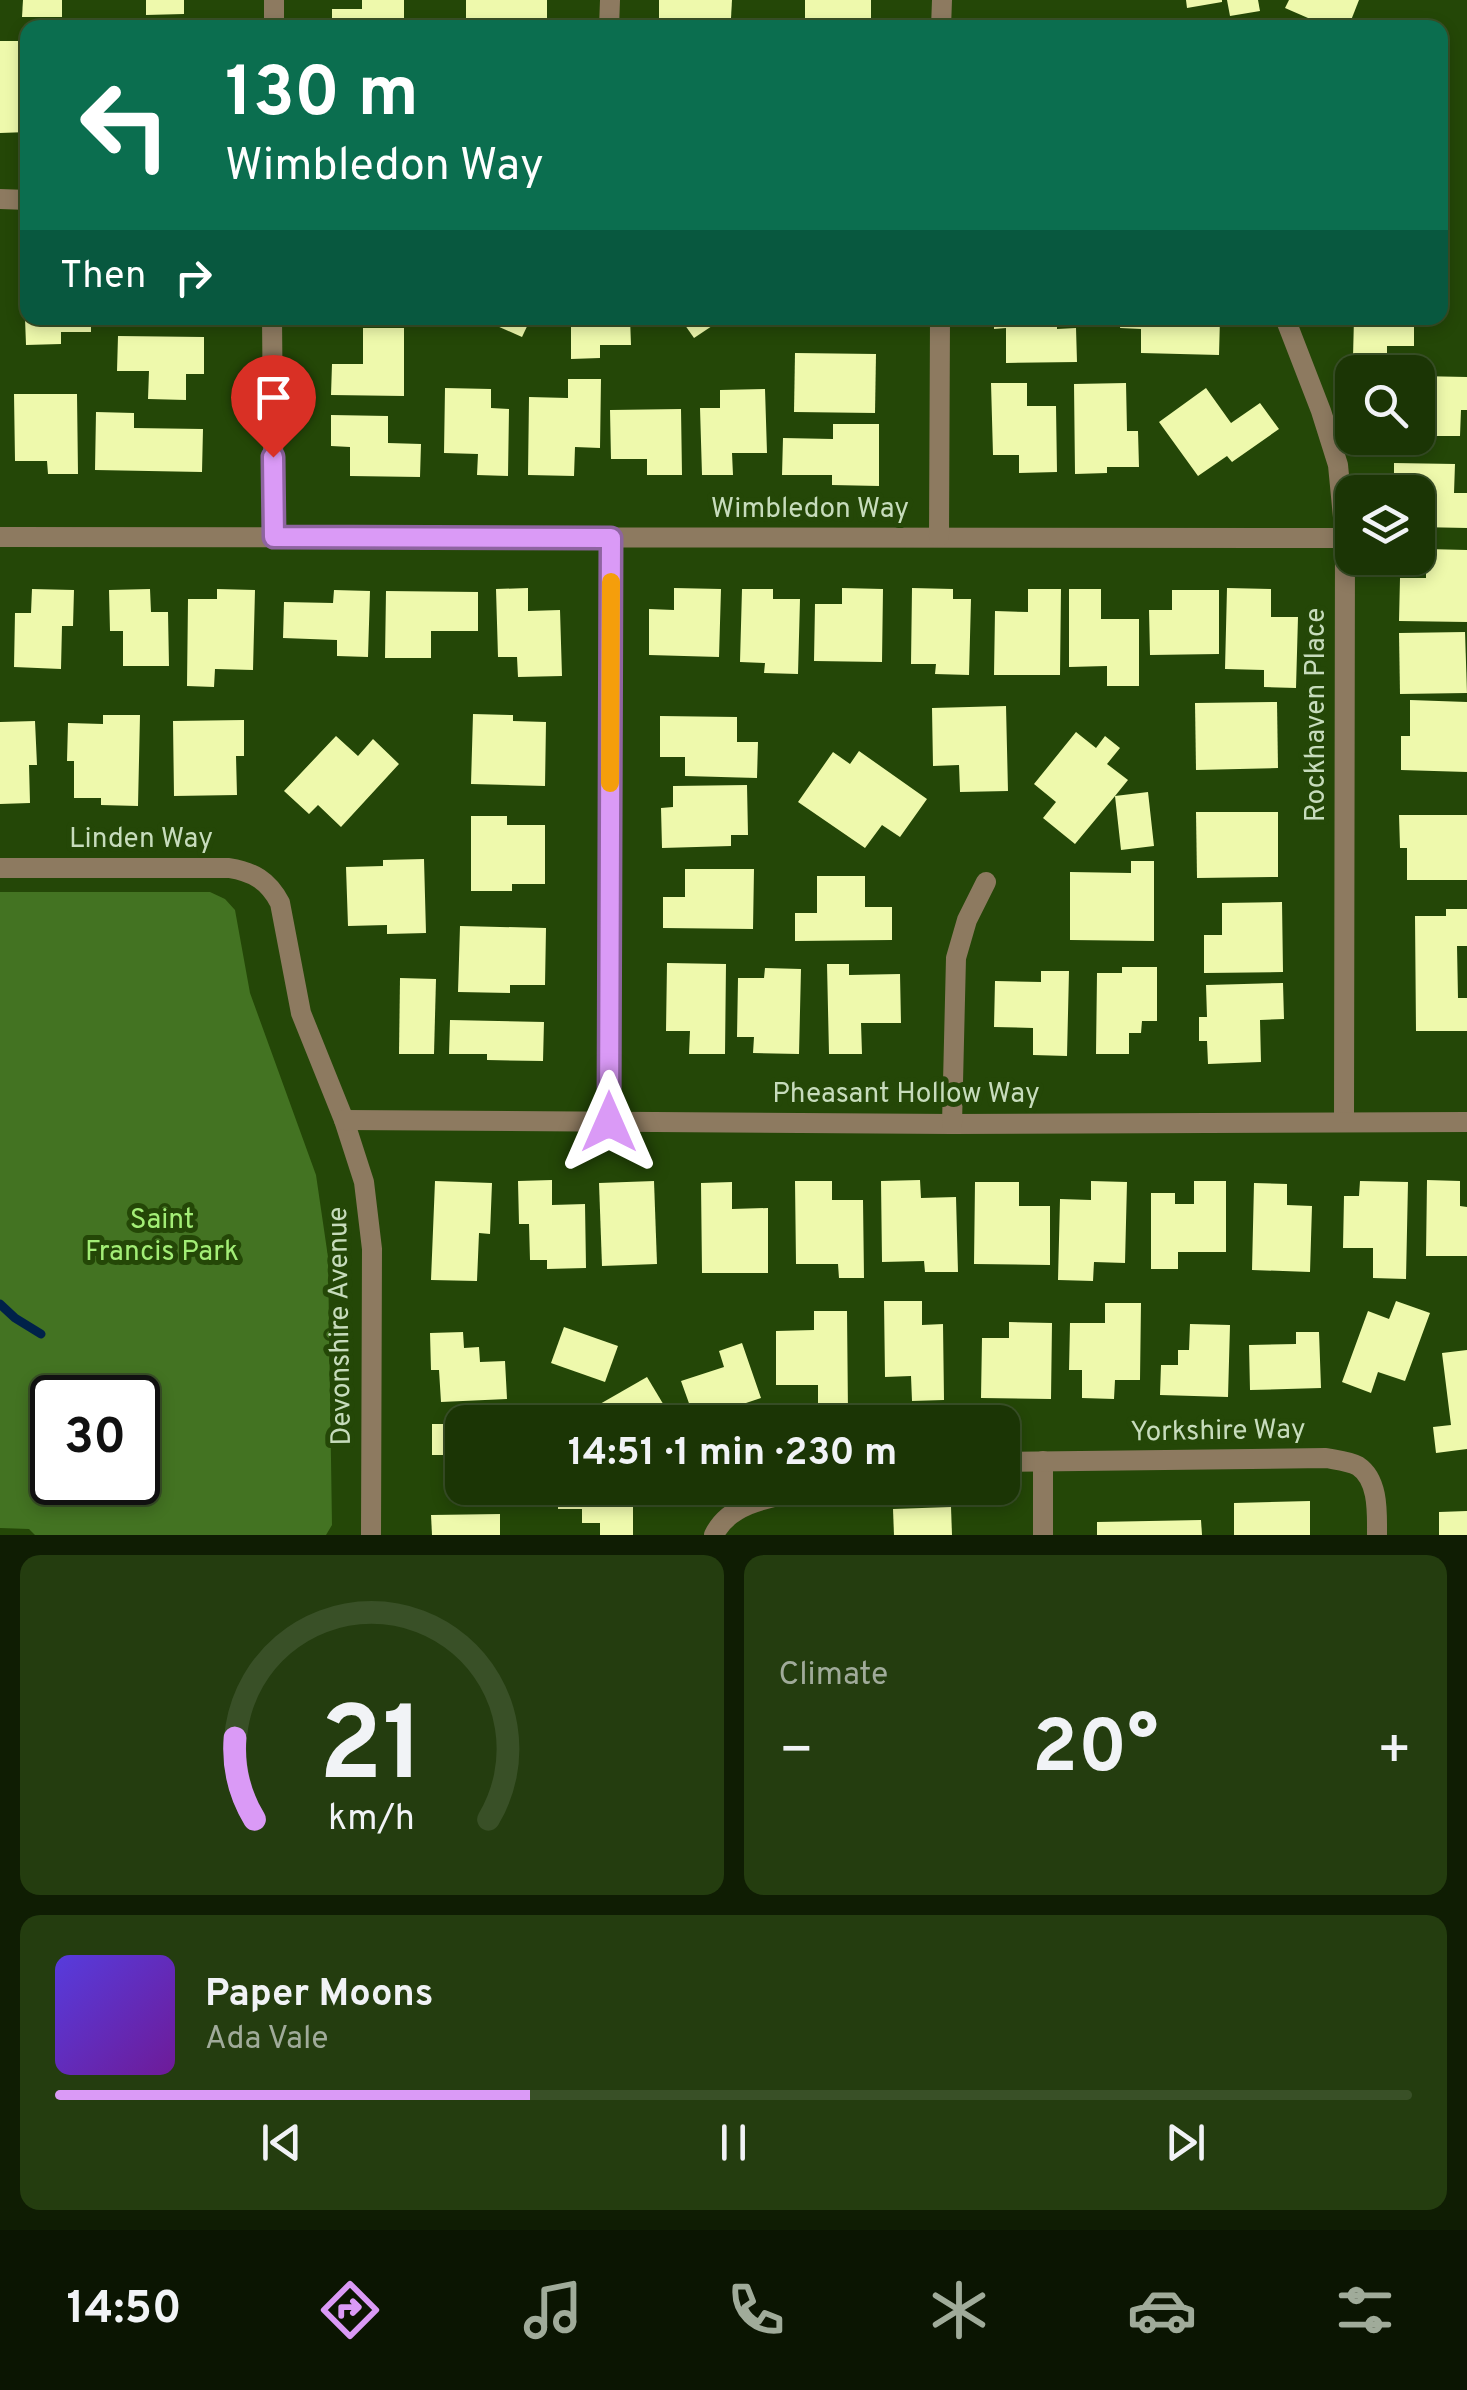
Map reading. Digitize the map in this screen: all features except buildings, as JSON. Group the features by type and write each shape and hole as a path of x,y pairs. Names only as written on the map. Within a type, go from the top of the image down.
{"street":[{"path":"272,325 274,537"},
{"path":"939,538 940,325"},
{"name":"Rockhaven Place","path":"1288,325 1321,411 1339,475"},
{"name":"Wimbledon Way","path":"0,537 1335,538"},
{"path":"609,1122 611,538"},
{"name":"Rockhaven Place","path":"1344,1122 1345,575"},
{"name":"Linden Way","path":"0,868 229,868 248,871 272,888 280,903 300,1013 344,1120"},
{"path":"952,1124 956,958 967,920 986,882"},
{"name":"Pheasant Hollow Way","path":"344,1120 1467,1122"},
{"name":"Devonshire Avenue","path":"344,1120 364,1182 372,1249 371,1535"},
{"name":"Yorkshire Way","path":"1020,1462 1326,1458 1356,1464 1365,1472 1377,1499 1377,1535"},
{"path":"1043,1461 1043,1535"},
{"path":"714,1535 728,1516 749,1505"}],"green space":[{"name":"Saint Francis Park","path":"0,892 210,892 225,899 235,910 250,993 316,1175 328,1257 332,1525 326,1535 35,1535 29,1529 0,1528"}],"waterway":[{"path":"0,1304 41,1334"}],"slow traffic":[{"path":"610,783 611,582"}],"route":[{"path":"273,457 274,537 611,538 609,1122"}]}
